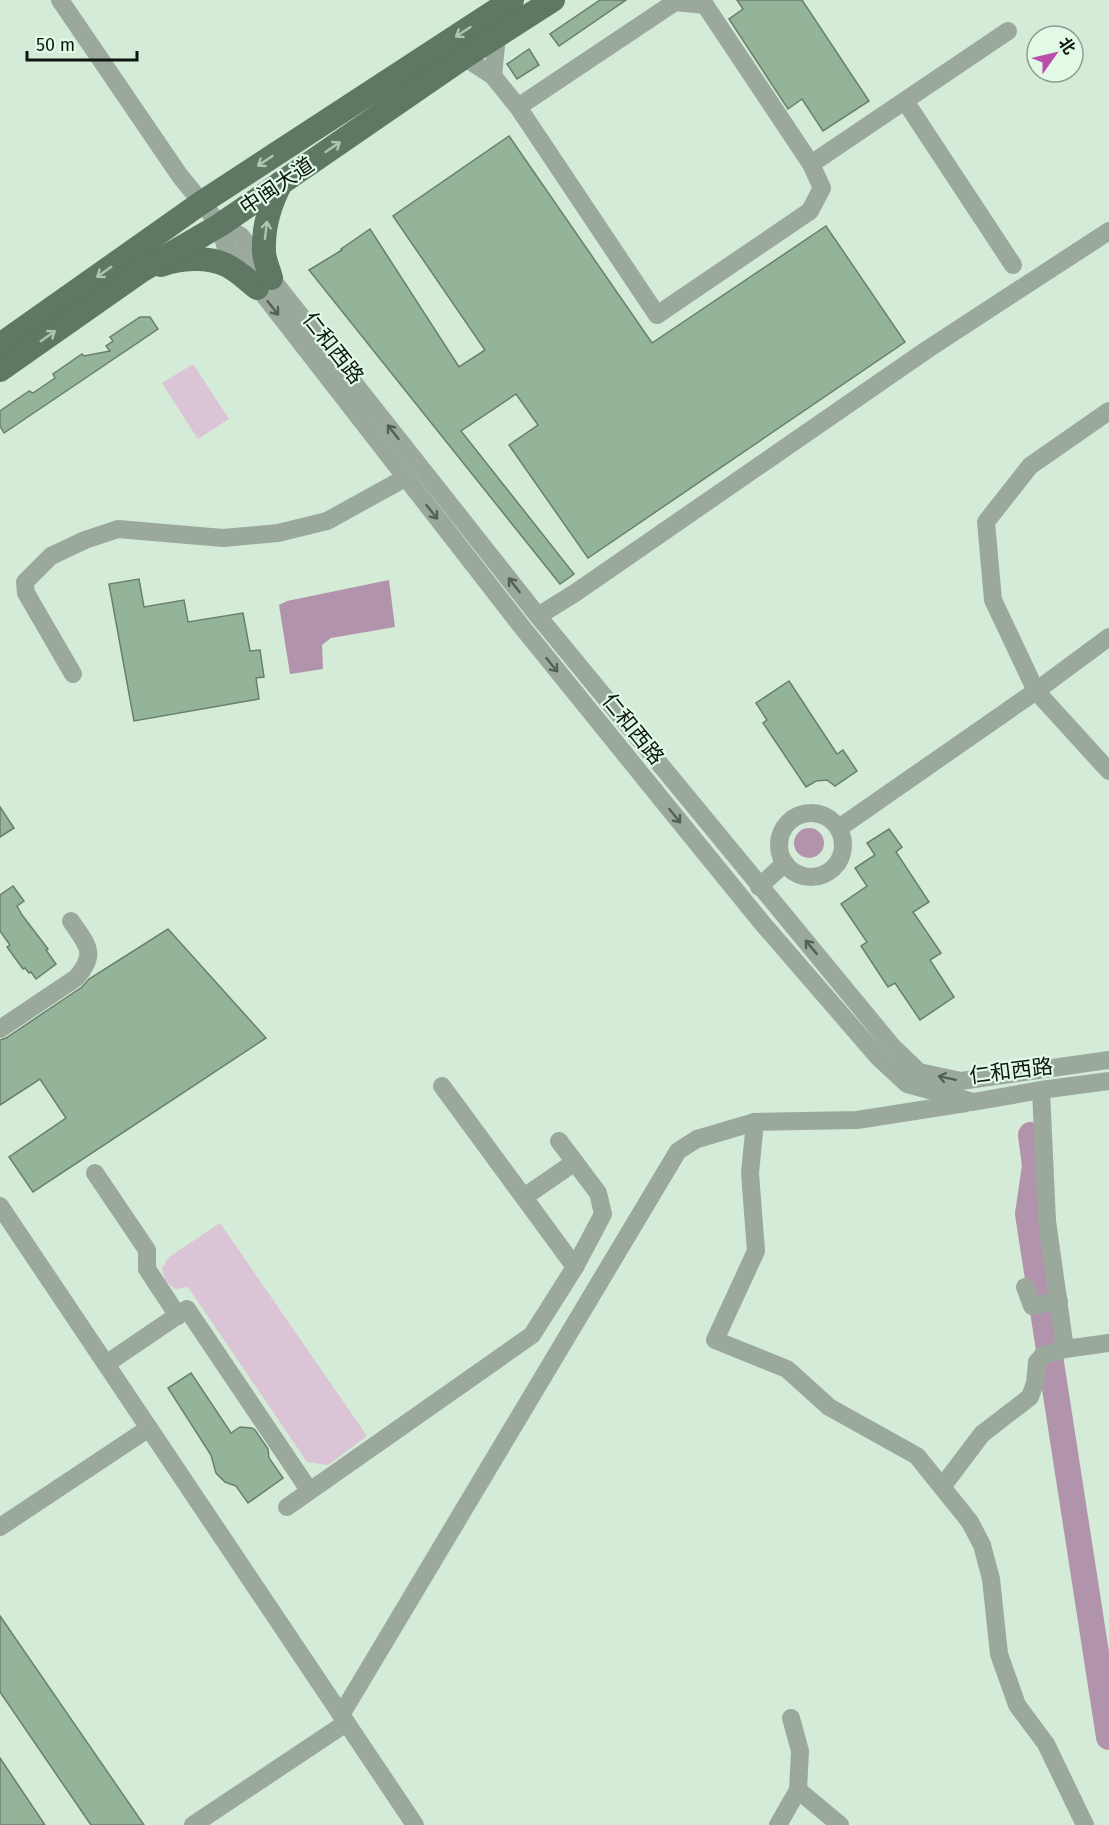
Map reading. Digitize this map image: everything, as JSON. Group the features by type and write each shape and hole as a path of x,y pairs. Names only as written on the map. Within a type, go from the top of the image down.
{"main road":[{"name":"中闽大道","path":"0,345 201,202 512,0"},
{"name":"中闽大道","path":"0,370 141,271 220,225 464,57 553,0"},
{"path":"141,271 169,262 207,259 227,265 264,283 266,225 271,202 281,183"}],"street":[{"name":"仁和西路","path":"60,0 180,177 220,225 225,245 264,283 892,1046 919,1072 961,1081 1109,1060"},
{"path":"464,57 493,76 518,107 657,315 810,211 822,188 811,164 705,5 675,2 664,4 518,107"},
{"path":"811,164 1008,31"},
{"path":"493,76 497,36"},
{"path":"905,101 1013,265"},
{"path":"538,616 575,593 928,349 1109,231"},
{"name":"仁和西路","path":"264,283 405,478 522,627 763,924 879,1058 907,1084 973,1102 1109,1081"},
{"path":"1109,411 1030,466 986,522 993,600 1036,691 1109,771"},
{"path":"73,674 26,593 25,582 51,556 85,540 118,529 223,538 278,533 327,521 405,478"},
{"path":"838,828 1109,638"},
{"path":"810,812 831,819 843,837 844,847 836,866 828,872 809,877 799,875 785,863 780,851 779,840 783,829 790,821 810,812"},
{"path":"759,887 785,863"},
{"path":"763,924 778,908"},
{"path":"0,1029 76,978 86,967 90,953 71,921"},
{"path":"442,1086 575,1267"},
{"path":"1041,1090 1047,1221 1056,1302 1056,1352"},
{"path":"193,1825 344,1719 678,1150 698,1139 755,1122 857,1120 973,1102"},
{"path":"755,1122 750,1173 756,1251 715,1340 787,1368 830,1407 917,1456 970,1522 982,1545 991,1579 999,1654 1017,1705 1046,1744 1085,1825"},
{"path":"287,1506 532,1335 575,1267 603,1214 598,1193 560,1141"},
{"path":"524,1197 575,1162"},
{"path":"96,1173 147,1250 147,1269 178,1316"},
{"path":"0,1206 415,1825"},
{"path":"1025,1287 1032,1306 1056,1302"},
{"path":"106,1364 187,1309 309,1490"},
{"path":"942,1487 982,1434 1030,1396 1035,1383 1036,1362 1056,1352 1109,1343"},
{"path":"0,1527 149,1428"},
{"path":"778,1825 798,1790 800,1751 791,1718"},
{"path":"798,1790 840,1825"}],"shaded area":[{"path":"193,364 229,419 198,439 162,383"},
{"path":"389,580 395,627 331,638 322,645 323,669 290,674 279,605 287,601"},
{"path":"809,828 815,829 823,837 823,849 815,857 809,858 803,857 795,849 794,843 795,837 803,829"},
{"path":"220,1223 367,1436 328,1465 307,1462 188,1287 175,1289 165,1281 162,1268 169,1257"}],"building":[{"path":"600,0 626,0 559,46 550,34"},
{"path":"737,0 802,0 869,101 823,131 802,99 788,109 729,19 743,9"},
{"path":"529,49 539,65 517,79 507,64"},
{"path":"509,136 652,343 826,226 905,342 588,558 509,445 538,425 516,394 461,431 574,574 560,584 309,270 342,250 370,229 459,367 485,350 393,216"},
{"path":"140,317 150,317 158,329 4,433 0,426 0,411 29,391 33,393 55,378 53,374 82,354 84,356 110,351 106,346 113,341 110,337"},
{"path":"139,579 144,607 184,600 188,622 243,613 250,651 260,650 264,677 256,678 259,699 134,721 109,584"},
{"path":"789,681 837,754 843,750 857,771 835,786 827,780 816,781 806,787 763,723 767,720 756,703"},
{"path":"0,807 14,828 0,837"},
{"path":"889,829 902,847 896,852 929,902 913,912 941,953 930,960 954,997 920,1020 895,983 888,987 861,946 867,942 841,904 867,886 855,868 875,855 867,843"},
{"path":"13,886 24,901 17,906 56,964 36,979 31,972 23,969 7,947 10,945 0,931 0,895"},
{"path":"168,929 266,1038 33,1192 9,1157 66,1118 40,1079 0,1105 0,1040 82,987 89,979"},
{"path":"191,1373 231,1433 240,1427 255,1430 268,1449 269,1458 283,1478 248,1503 236,1486 225,1482 216,1473 211,1455 168,1388"},
{"path":"0,1616 144,1825 91,1825 0,1692"},
{"path":"0,1758 45,1825 0,1825"}],"waterway":[{"path":"1031,1135 1035,1166 1028,1214 1109,1737"}]}
